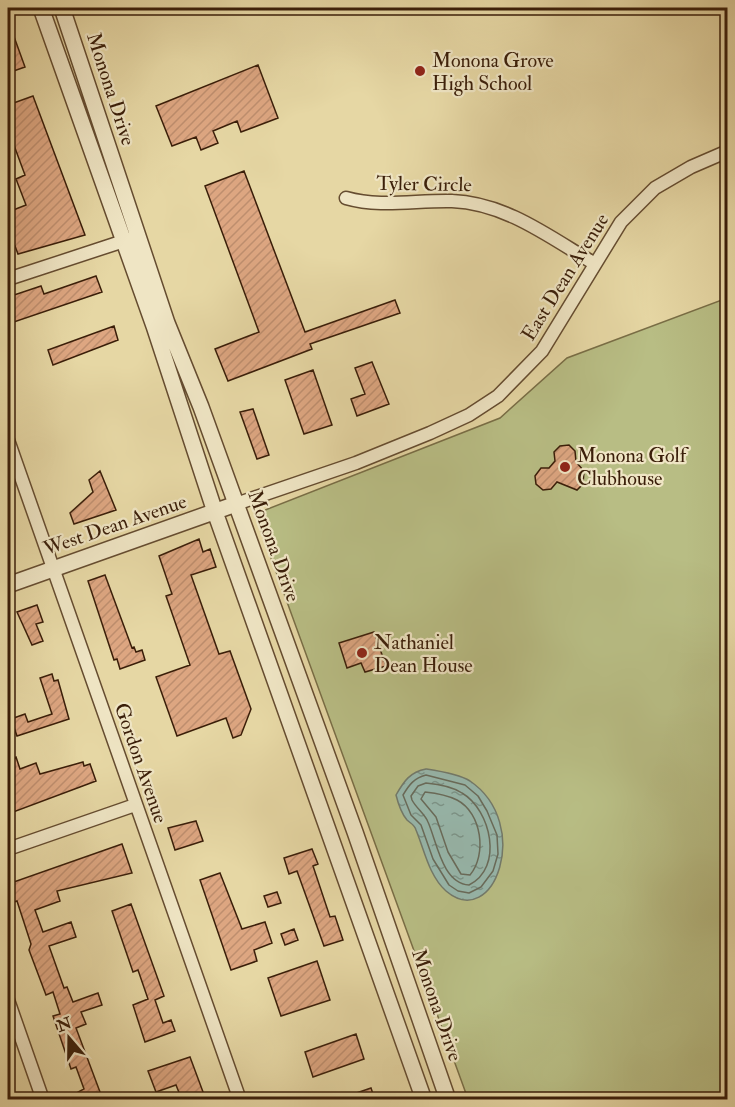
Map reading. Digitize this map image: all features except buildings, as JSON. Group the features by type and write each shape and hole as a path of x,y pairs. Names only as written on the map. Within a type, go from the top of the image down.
{"street":[{"name":"Monona Drive","path":"41,8 130,239 202,410 355,832 448,1100"},
{"name":"Monona Drive","path":"62,8 96,104 154,326 214,512 424,1100"},
{"name":"East Dean Avenue","path":"236,504 366,459 429,433 484,406 511,385 542,351 612,234 643,199 691,167 728,151"},
{"name":"Tyler Circle","path":"346,198 372,203 451,201 486,206 520,220 595,264"},
{"path":"8,279 130,239"},
{"name":"Gordon Avenue","path":"8,440 240,1100"},
{"name":"West Dean Avenue","path":"8,585 236,504"},
{"path":"8,849 135,805"},
{"path":"8,1000 43,1100"}],"green space":[{"path":"727,298 727,1099 468,1099 255,514 500,418 567,358"}],"water":[{"path":"426,769 455,775 470,781 489,800 500,822 503,846 500,867 491,886 479,897 463,900 440,885 431,870 414,825 407,820 400,808 396,795 402,785 412,775"}],"place":[{"name":"Monona Grove High School","path":"420,71"},
{"name":"Monona Golf Clubhouse","path":"565,467"},
{"name":"Nathaniel Dean House","path":"362,653"}]}
